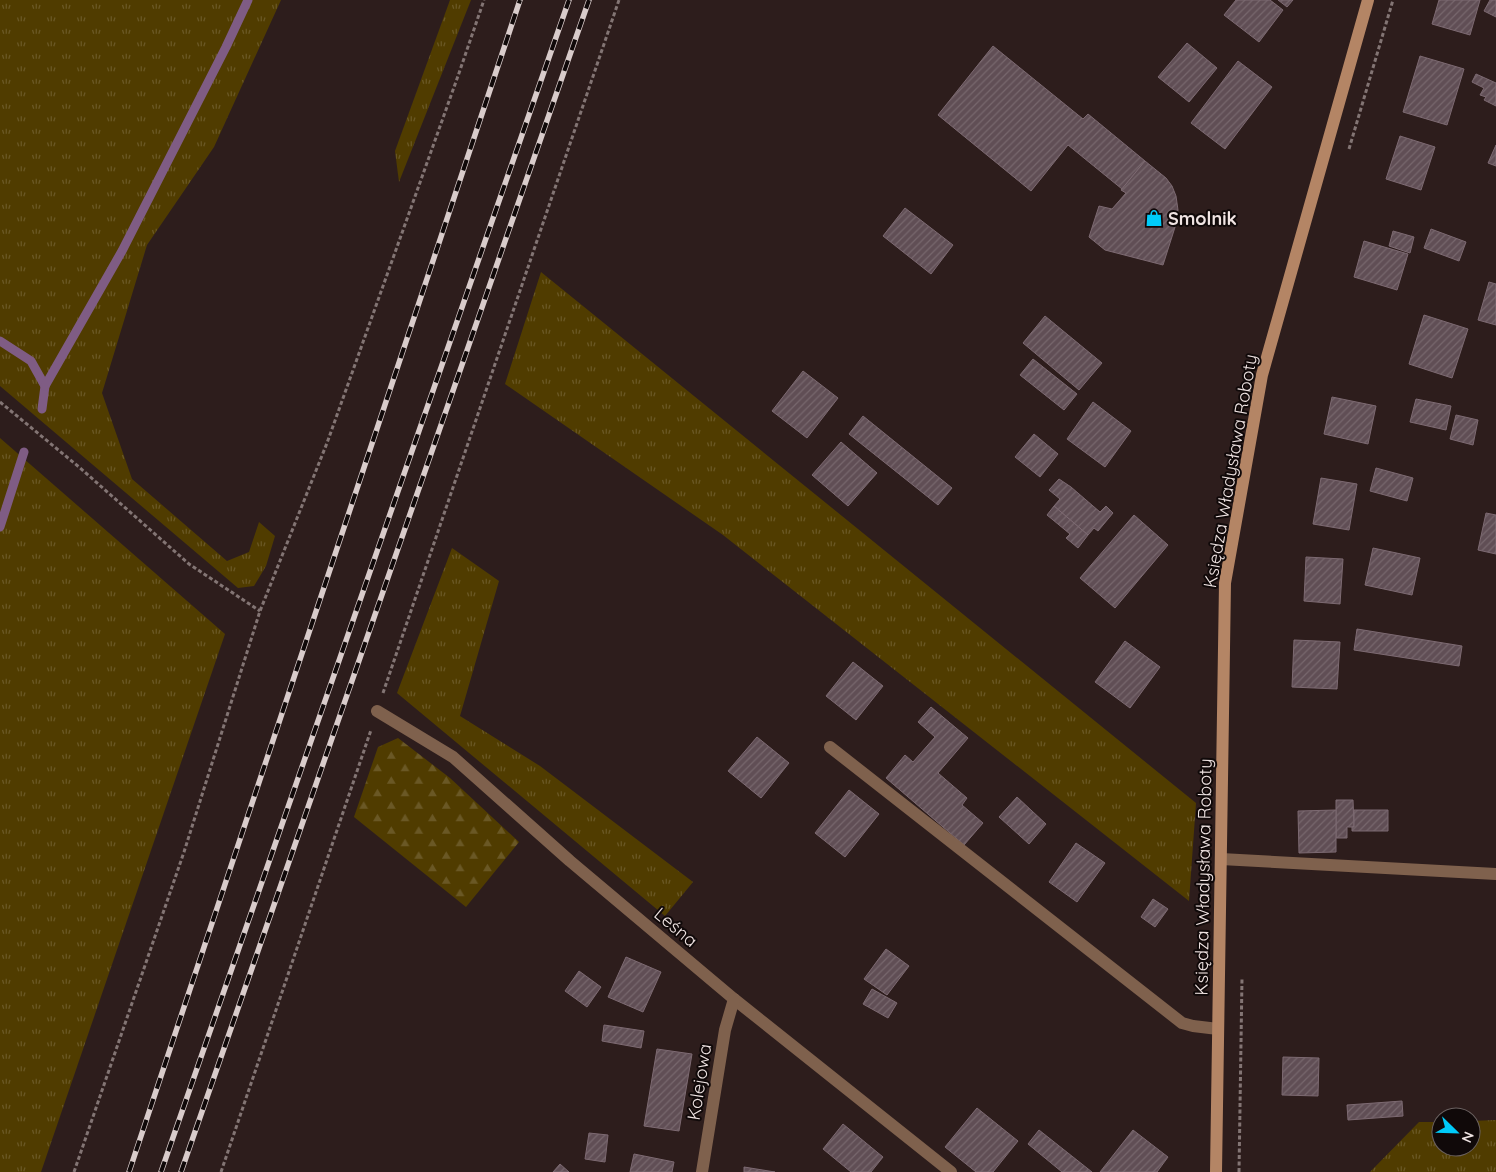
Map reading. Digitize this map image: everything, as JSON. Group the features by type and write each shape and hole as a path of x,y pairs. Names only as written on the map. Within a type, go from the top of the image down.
{"main road":[{"name":"Księdza Władysława Roboty","path":"1216,1172 1226,583 1262,375 1368,0"}],"street":[{"name":"Leśna","path":"377,711 453,757 570,861 734,999 951,1172"},
{"path":"830,746 1182,1023 1218,1029"},
{"path":"1221,859 1496,874"},
{"name":"Kolejowa","path":"702,1172 725,1030 734,999"}],"path":[{"path":"74,1172 184,852 260,611 327,443 484,0"},
{"path":"221,1172 619,0"},
{"path":"1349,150 1393,0"},
{"path":"0,402 79,467 189,564 260,611"},
{"path":"1239,1172 1242,978"}],"green space":[{"path":"0,0 281,0 214,147 147,245 102,393 132,479 227,561 249,552 259,522 275,536 266,566 254,586 238,588 0,386"},
{"path":"450,0 471,0 399,182 395,151"},
{"path":"541,272 1196,803 1189,901 723,535 505,384"},
{"path":"0,438 225,634 41,1172 0,1172"},
{"path":"452,548 499,581 460,716 540,766 693,882 665,916 397,693"},
{"path":"398,738 450,778 519,842 466,907 354,817 378,747"},
{"path":"1496,1120 1496,1172 1370,1172 1419,1122 1431,1122 1431,1157 1481,1157 1481,1121"}],"building":[{"path":"1236,0 1270,0 1283,10 1259,42 1224,15"},
{"path":"1278,0 1293,0 1287,7"},
{"path":"1439,0 1480,0 1470,35 1432,24"},
{"path":"1490,0 1496,0 1496,17 1484,11"},
{"path":"1187,43 1217,68 1189,102 1158,77"},
{"path":"993,46 1083,119 1088,114 1145,161 1122,189 1068,145 1031,191 938,115"},
{"path":"1420,56 1464,69 1447,125 1403,112"},
{"path":"1238,61 1272,87 1225,149 1191,123"},
{"path":"1476,74 1496,83 1496,106 1484,100 1486,97 1480,95 1484,88 1472,82"},
{"path":"1400,136 1435,147 1421,190 1386,179"},
{"path":"1496,145 1496,166 1488,163"},
{"path":"1145,161 1166,178 1176,196 1178,210 1176,224 1163,265 1105,250 1089,237 1099,206 1112,209 1126,193 1121,190"},
{"path":"905,208 953,245 931,274 883,236"},
{"path":"1431,229 1466,242 1459,261 1424,248"},
{"path":"1393,231 1414,237 1410,253 1389,246"},
{"path":"1364,241 1408,254 1397,290 1354,277"},
{"path":"1489,282 1496,284 1496,325 1478,320"},
{"path":"1424,315 1468,329 1452,378 1409,364"},
{"path":"1045,316 1102,363 1079,390 1023,343"},
{"path":"1033,359 1077,394 1064,410 1020,375"},
{"path":"803,371 838,398 807,438 772,411"},
{"path":"1332,397 1376,406 1368,444 1324,434"},
{"path":"1416,399 1451,406 1446,430 1410,422"},
{"path":"1093,402 1131,431 1105,467 1067,439"},
{"path":"1456,415 1478,420 1473,445 1450,439"},
{"path":"863,416 952,488 938,505 849,434"},
{"path":"1034,434 1058,454 1040,477 1015,457"},
{"path":"841,442 877,473 848,506 812,475"},
{"path":"1376,468 1413,478 1407,501 1370,491"},
{"path":"1321,478 1357,484 1349,530 1313,524"},
{"path":"1059,479 1100,512 1106,506 1113,513 1098,531 1094,528 1088,535 1054,506 1060,499 1049,490"},
{"path":"1054,506 1088,535 1078,548 1066,538 1070,534 1047,515"},
{"path":"1486,513 1496,515 1496,554 1478,550"},
{"path":"1134,515 1168,545 1115,608 1080,578"},
{"path":"1373,548 1420,558 1412,595 1365,585"},
{"path":"1306,557 1343,559 1340,604 1304,601"},
{"path":"1357,629 1462,646 1459,666 1354,650"},
{"path":"1294,640 1340,642 1337,689 1292,687"},
{"path":"1125,641 1160,667 1130,708 1095,682"},
{"path":"853,662 883,686 856,720 826,696"},
{"path":"931,707 968,738 938,773 967,798 962,805 983,823 964,845 886,778 905,755 913,762 935,737 918,722"},
{"path":"757,737 789,763 761,798 728,771"},
{"path":"849,790 879,814 845,857 815,833"},
{"path":"1017,797 1046,824 1029,844 999,817"},
{"path":"1336,800 1353,800 1354,827 1347,827 1347,838 1336,838"},
{"path":"1336,810 1336,852 1299,853 1298,811"},
{"path":"1354,810 1388,810 1388,831 1352,831 1352,827 1354,827"},
{"path":"1076,843 1105,863 1077,902 1049,882"},
{"path":"1153,899 1168,909 1155,927 1141,917"},
{"path":"886,949 909,966 887,995 864,979"},
{"path":"626,957 661,972 643,1012 608,997"},
{"path":"579,971 601,987 587,1007 565,991"},
{"path":"872,989 897,1003 888,1018 863,1004"},
{"path":"604,1025 644,1031 641,1048 602,1041"},
{"path":"657,1049 692,1054 679,1131 644,1126"},
{"path":"1283,1057 1319,1058 1318,1096 1282,1095"},
{"path":"1402,1101 1403,1116 1348,1120 1347,1105"},
{"path":"977,1108 1018,1141 993,1172 976,1172 945,1147"},
{"path":"843,1124 883,1157 871,1172 851,1172 823,1149"},
{"path":"1039,1130 1092,1172 1062,1172 1028,1144"},
{"path":"1133,1130 1168,1157 1157,1172 1100,1172"},
{"path":"589,1133 608,1135 605,1162 585,1159"},
{"path":"634,1154 674,1162 672,1172 630,1172"},
{"path":"560,1164 569,1172 553,1172"},
{"path":"744,1167 775,1172 744,1172"}],"waterway":[{"path":"45,386 122,251 248,0"},
{"path":"0,341 31,361 45,386 42,409"},
{"path":"0,527 24,452"}],"railway":[{"path":"129,1172 520,0"},
{"path":"161,1172 569,0"},
{"path":"181,1172 589,0"}],"place":[{"name":"Smolnik","path":"1154,218"}]}
